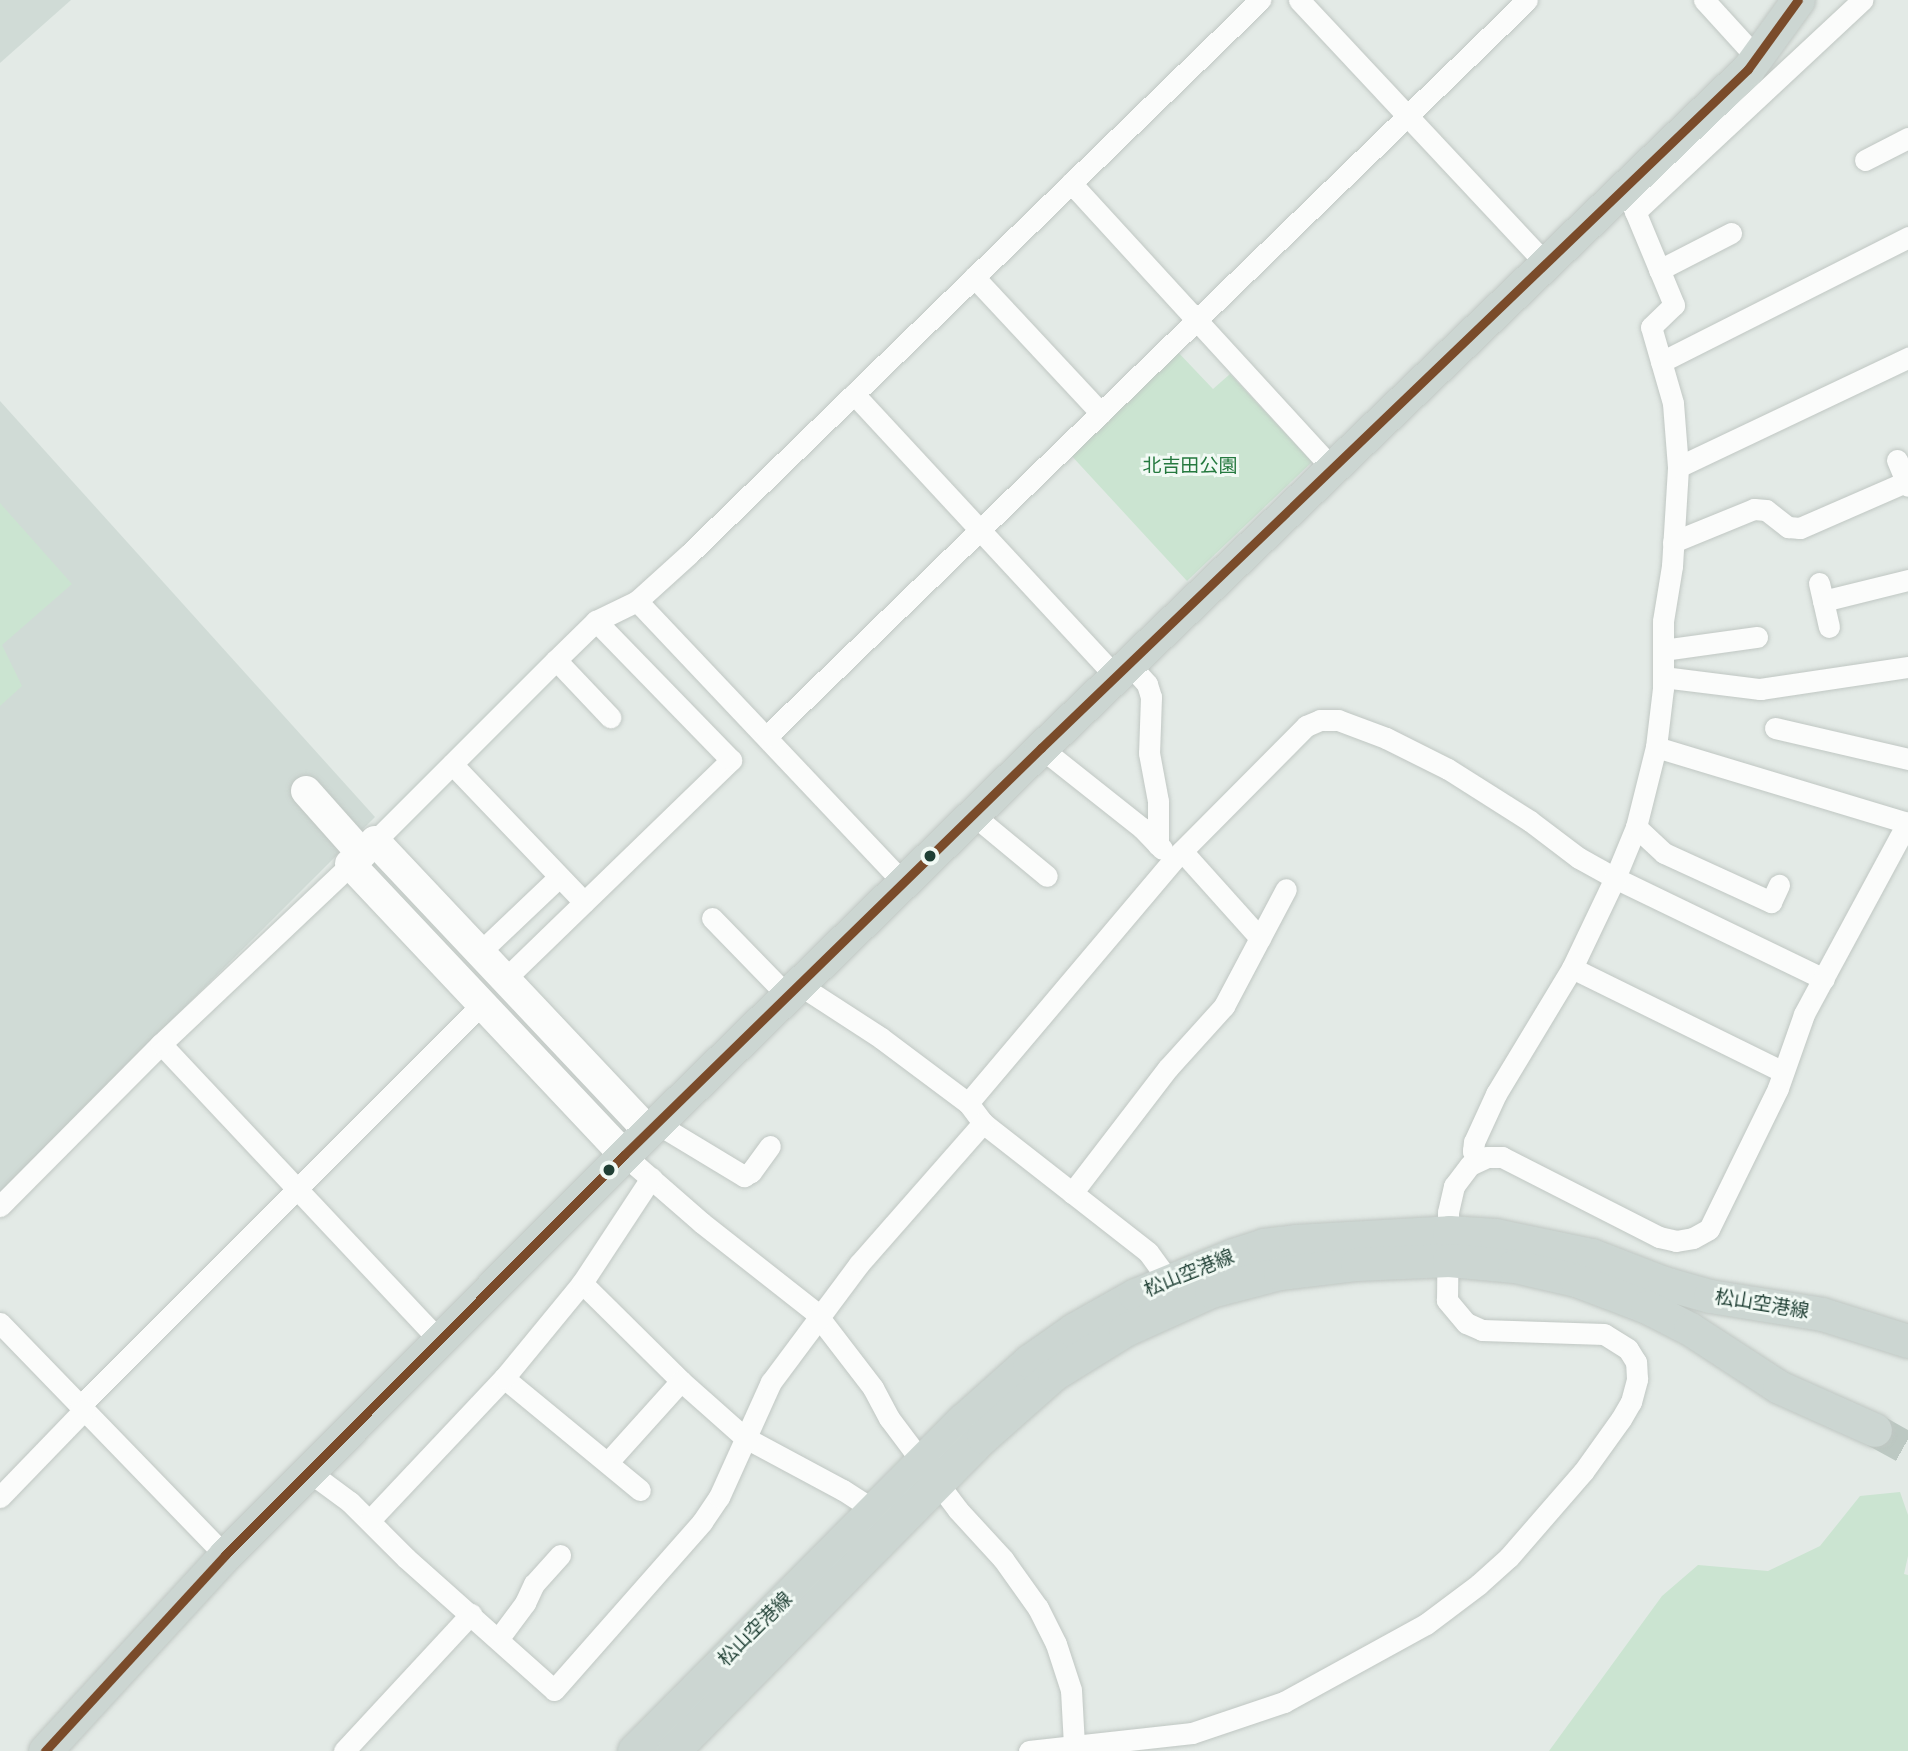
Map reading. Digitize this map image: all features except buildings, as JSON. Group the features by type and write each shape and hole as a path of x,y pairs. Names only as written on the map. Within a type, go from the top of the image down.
{"main road":[{"path":"45,1751 225,1555 792,989 1545,263 1630,200 1766,46 1798,0"},
{"name":"松山空港線","path":"634,1751 874,1510 983,1437 1054,1374 1125,1330 1211,1291 1280,1273 1357,1264 1495,1236 1592,1255 1664,1283 1710,1296 1822,1314 1908,1341"},
{"name":"松山空港線","path":"673,1751 1029,1361 1073,1330 1168,1280 1264,1245 1449,1246 1611,1291 1690,1329 1779,1387 1875,1430"}],"street":[{"path":"0,1206 161,1044 362,853 596,621 637,601 1260,0"},
{"path":"1299,0 1545,263"},
{"path":"766,737 1527,0"},
{"path":"1704,0 1766,46 1805,53"},
{"path":"1477,1161 1473,1151 1474,1142 1496,1094 1572,968 1615,878 1636,827 1656,747 1663,677 1663,621 1673,542 1678,467 1673,403 1651,327 1674,304 1630,200 1805,53 1862,0"},
{"path":"1866,160 1908,138"},
{"path":"1071,183 1332,468"},
{"path":"1660,270 1731,233"},
{"path":"1661,362 1908,237"},
{"path":"974,277 1101,412"},
{"path":"1678,467 1908,358"},
{"path":"854,394 979,530 1122,670 1147,684 1151,697 1149,753 1157,802 1158,845"},
{"path":"1673,542 1754,509 1766,510 1788,527 1800,528 1907,484 1897,460"},
{"path":"1829,627 1821,592 1908,580"},
{"path":"637,601 903,882"},
{"path":"505,979 731,760 596,621"},
{"path":"1663,650 1757,637"},
{"path":"556,660 610,717"},
{"path":"1663,677 1760,689 1908,667"},
{"path":"968,1103 1177,856 1306,726 1320,720 1338,720 1386,738 1448,769 1530,821 1579,858 1824,979"},
{"path":"1775,728 1908,759"},
{"path":"1029,1751 1192,1732 1284,1702 1373,1655 1426,1623 1479,1584 1509,1557 1583,1472 1631,1402 1637,1379 1636,1362 1628,1349 1604,1334 1482,1330 1466,1323 1447,1300 1448,1212 1454,1186 1470,1165 1487,1157 1502,1157 1659,1237 1676,1241 1693,1238 1709,1229 1720,1213 1783,1072 1804,1014 1908,823 1656,747"},
{"path":"1041,748 1142,828 1158,845 1177,856 1260,937"},
{"path":"452,764 584,902"},
{"path":"306,791 362,853 481,1005 624,1155 702,1223 790,1290 819,1318 873,1388 889,1418 958,1510 1003,1559 1038,1608 1050,1632 1071,1690 1074,1746"},
{"path":"972,814 1047,876"},
{"path":"1636,827 1664,853 1770,902 1779,885"},
{"path":"362,853 480,952 652,1127 744,1176 751,1172 770,1146"},
{"path":"480,952 559,877"},
{"path":"1072,1193 1168,1068 1224,1006 1286,889"},
{"path":"712,918 792,989 881,1038 968,1103 983,1124 1148,1252 1168,1280"},
{"path":"1572,968 1783,1072"},
{"path":"0,1497 82,1408 296,1188 481,1005"},
{"path":"161,1044 439,1340"},
{"path":"308,1471 370,1520 406,1558 554,1689 702,1522 719,1497 771,1382 859,1264 983,1124"},
{"path":"370,1520 504,1378 582,1283 651,1178"},
{"path":"582,1283 681,1381 744,1437 843,1490 874,1510"},
{"path":"0,1323 225,1555"},
{"path":"504,1378 640,1490"},
{"path":"608,1462 681,1381"},
{"path":"499,1638 525,1602 534,1584 560,1555"},
{"path":"344,1751 471,1614"}],"shaded area":[{"path":"0,0 71,0 0,63"},
{"path":"0,401 375,817 0,1192"}],"green space":[{"name":"北吉田公園","path":"1175,349 1213,389 1230,374 1312,462 1187,581 1069,453"},
{"path":"0,503 72,584 2,645 22,686 0,706"},
{"path":"1900,1492 1908,1515 1908,1556 1904,1574 1908,1575 1908,1751 1549,1751 1662,1596 1698,1565 1768,1571 1820,1546 1860,1496"}],"tunnel":[{"path":"1875,1430 1908,1448"}],"transit line":[{"path":"45,1751 225,1555 624,1155 1041,748 1748,69 1798,0"}]}
